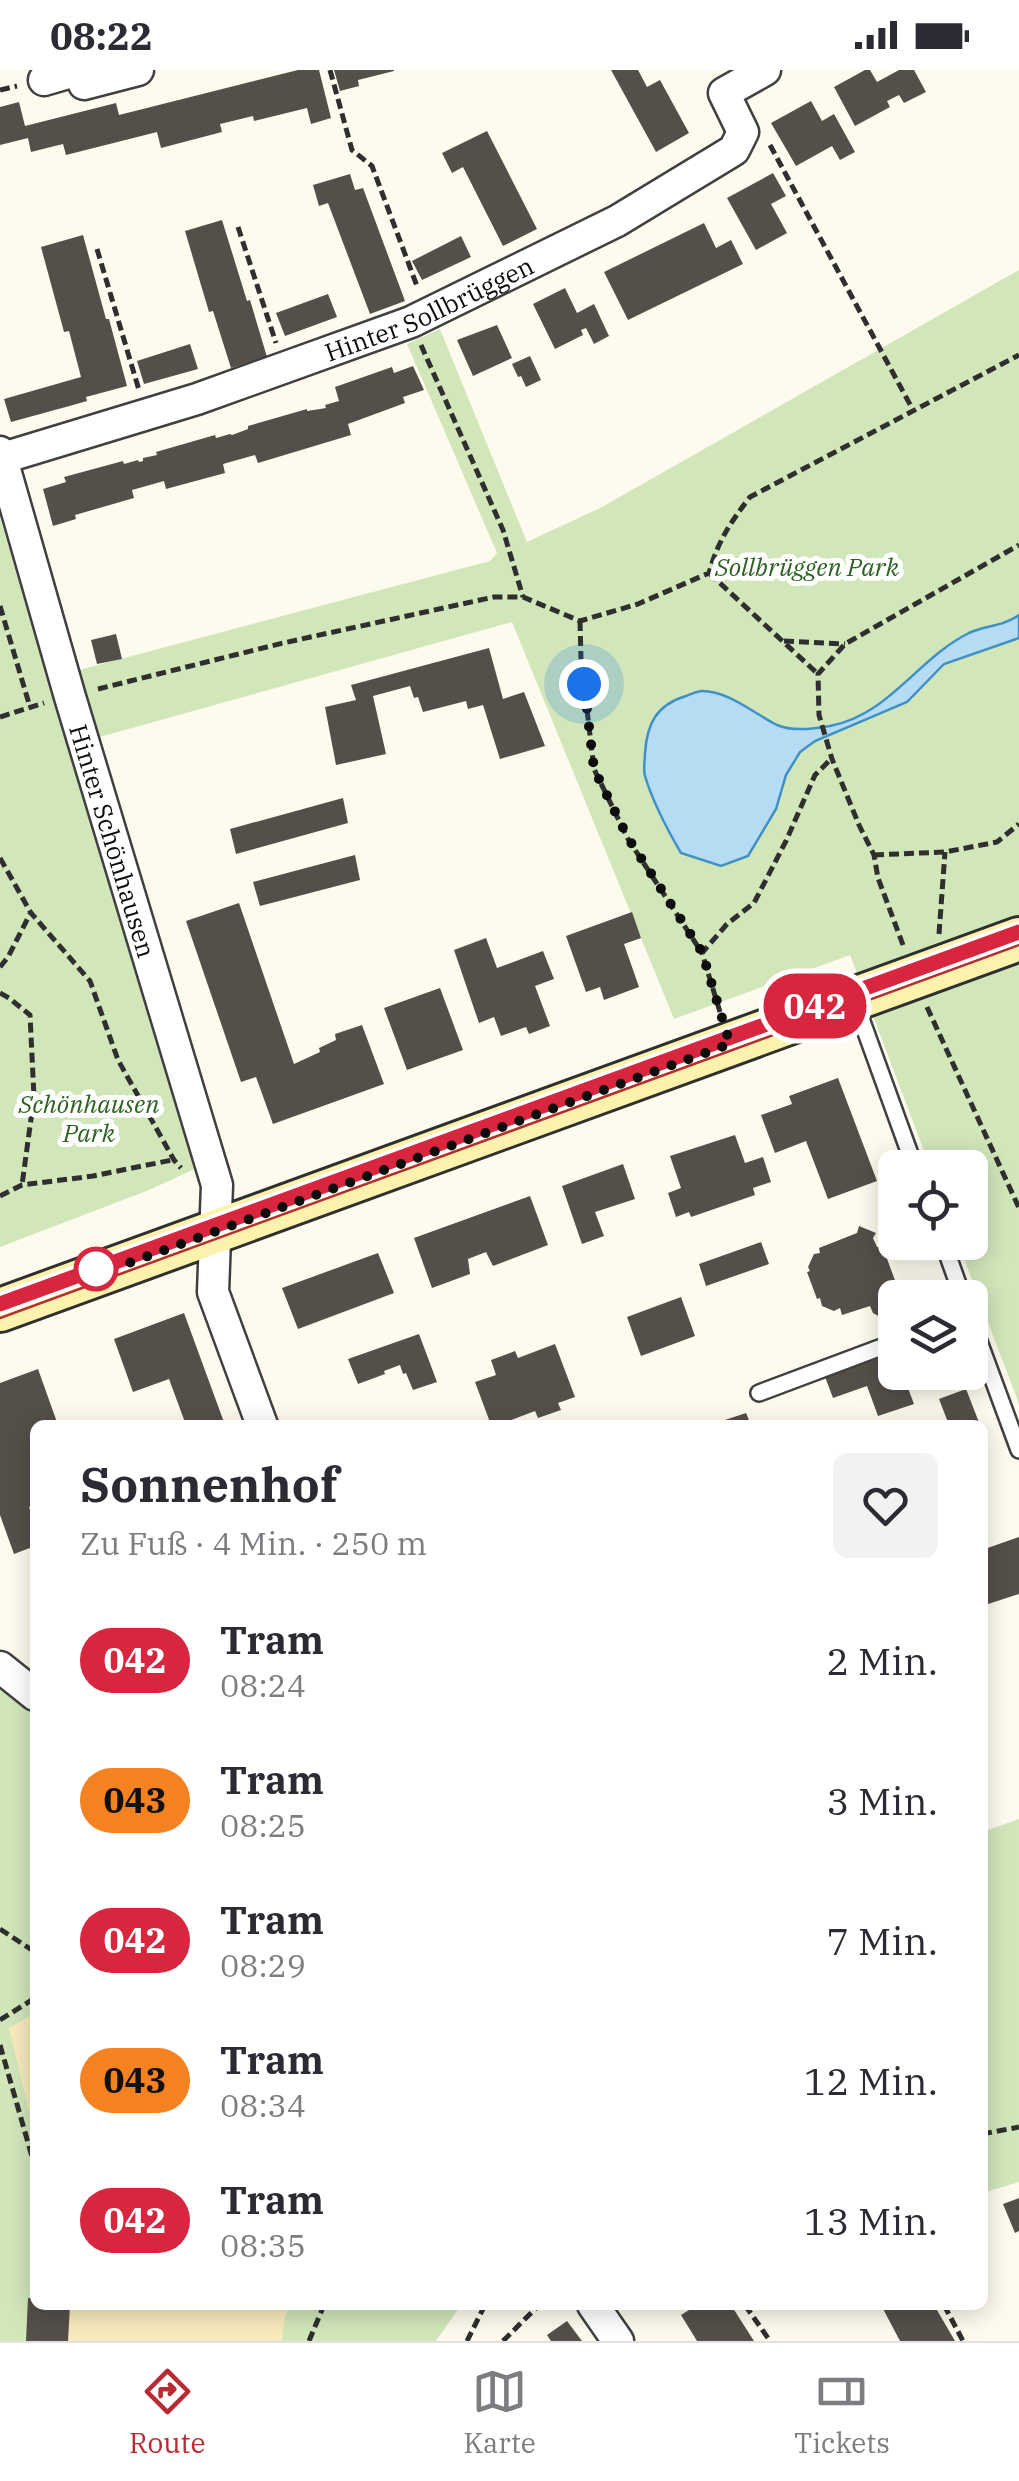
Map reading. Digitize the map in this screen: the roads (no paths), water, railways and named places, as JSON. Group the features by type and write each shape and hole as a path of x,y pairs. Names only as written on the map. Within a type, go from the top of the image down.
{"main road":[{"path":"0,1310 1019,939"}],"street":[{"path":"44,80 78,71 84,84 138,70"},
{"path":"722,92 765,70"},
{"name":"Hinter Sollbrüggen","path":"2,455 146,415 420,318 617,220 734,150 743,132 722,92"},
{"name":"Hinter Schönhausen","path":"2,455 70,697 217,1185 213,1292 260,1420"},
{"path":"0,1667 30,1691"},
{"path":"596,2310 618,2341"}],"lane":[{"path":"854,999 909,1150"},
{"path":"759,1393 878,1348"},
{"path":"988,1365 1019,1450"}],"water":[{"path":"1019,615 1019,638 944,664 907,702 815,741 800,752 786,775 776,809 748,856 721,866 681,853 656,806 644,771 651,725 667,705 697,692 711,692 731,698 783,727 830,726 869,710 969,633"}],"tram line":[{"name":"042","path":"0,1304 1019,932"},
{"path":"0,1318 1019,945"}],"park label":[{"name":"Sollbrüggen Park","path":"807,566"},
{"name":"Schönhausen Park","path":"89,1118"}]}
